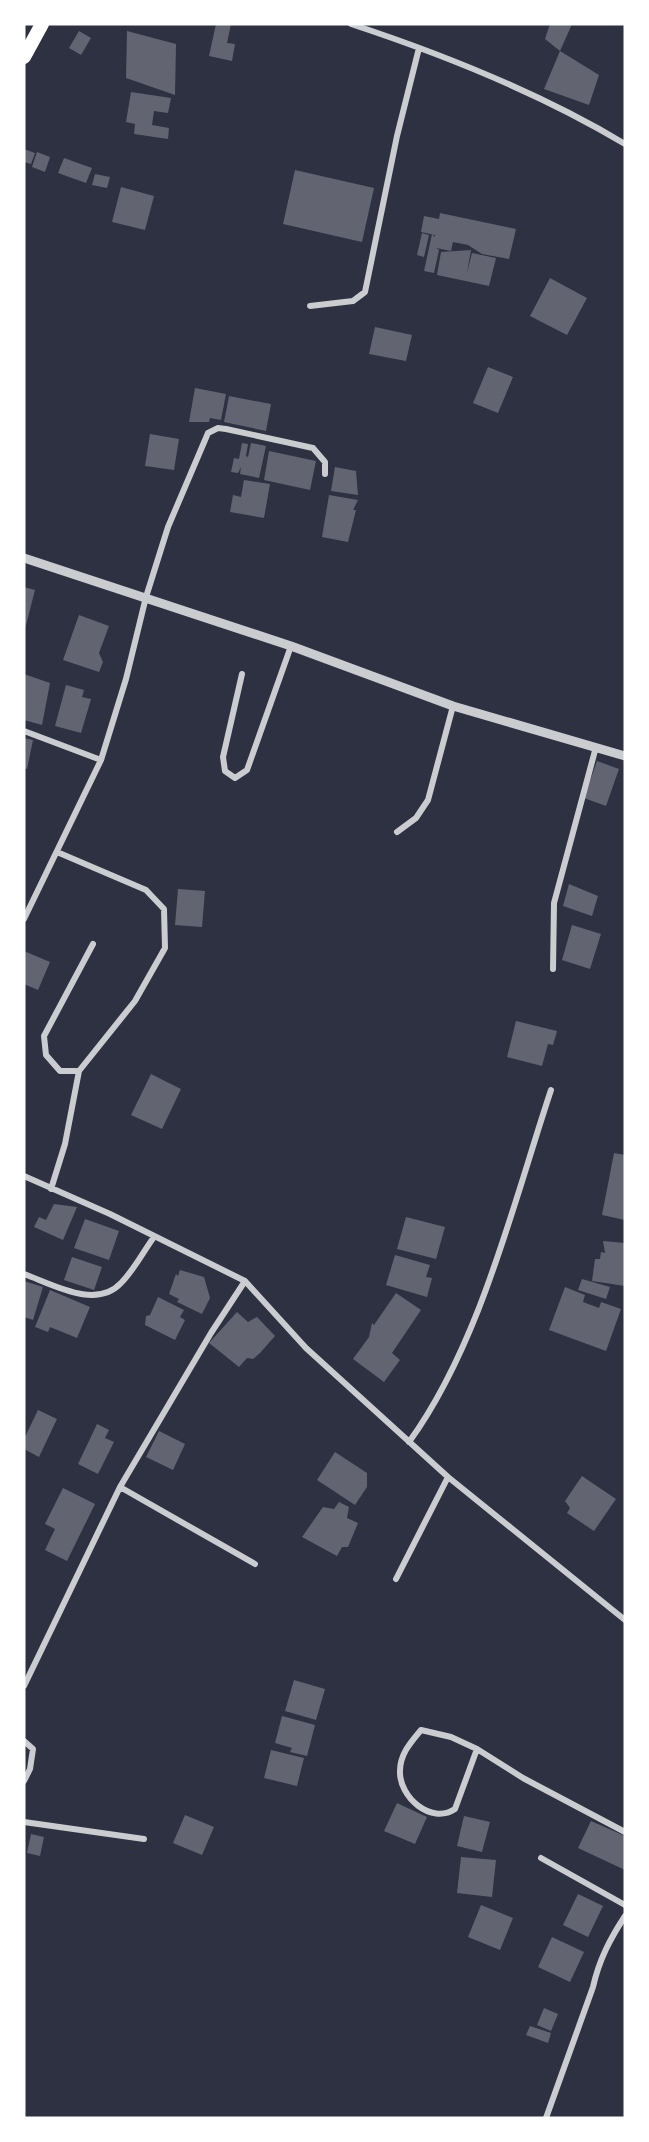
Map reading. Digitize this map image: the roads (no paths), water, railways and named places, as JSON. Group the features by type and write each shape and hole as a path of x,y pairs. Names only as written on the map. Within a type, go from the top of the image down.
{"highway":[{"path":"24,57 42,24"}],"street":[{"path":"351,24 419,48 527,94 625,144"},
{"path":"310,306 353,301 365,292 397,136 419,48"},
{"path":"24,919 101,760 168,527 208,433 218,428 226,429 313,447 325,462 325,474"},
{"path":"24,558 291,646 453,706 625,756"},
{"path":"242,674 223,757 225,771 235,778 247,770 291,646"},
{"path":"397,832 416,818 428,800 453,706"},
{"path":"24,731 101,760"},
{"path":"553,969 554,903 596,747"},
{"path":"51,1189 65,1143 79,1071 135,1001 165,948 164,909 146,891 57,852"},
{"path":"79,1071 60,1071 46,1055 45,1036 93,944"},
{"path":"410,1442 453,1366 478,1312 551,1090"},
{"path":"24,1176 245,1281 306,1348 448,1477 625,1620"},
{"path":"24,1274 81,1295 102,1295 120,1285 154,1237"},
{"path":"24,1686 120,1487 211,1333 245,1281"},
{"path":"396,1579 448,1477"},
{"path":"120,1487 255,1564"},
{"path":"477,1749 455,1809 448,1814 436,1814 419,1807 401,1787 400,1770 405,1750 421,1730 451,1737 477,1749 523,1778 625,1832"},
{"path":"24,1741 33,1749 30,1769 24,1781"},
{"path":"24,1822 144,1839"},
{"path":"541,1858 625,1905"},
{"path":"546,2118 607,1943 625,1916"}]}
